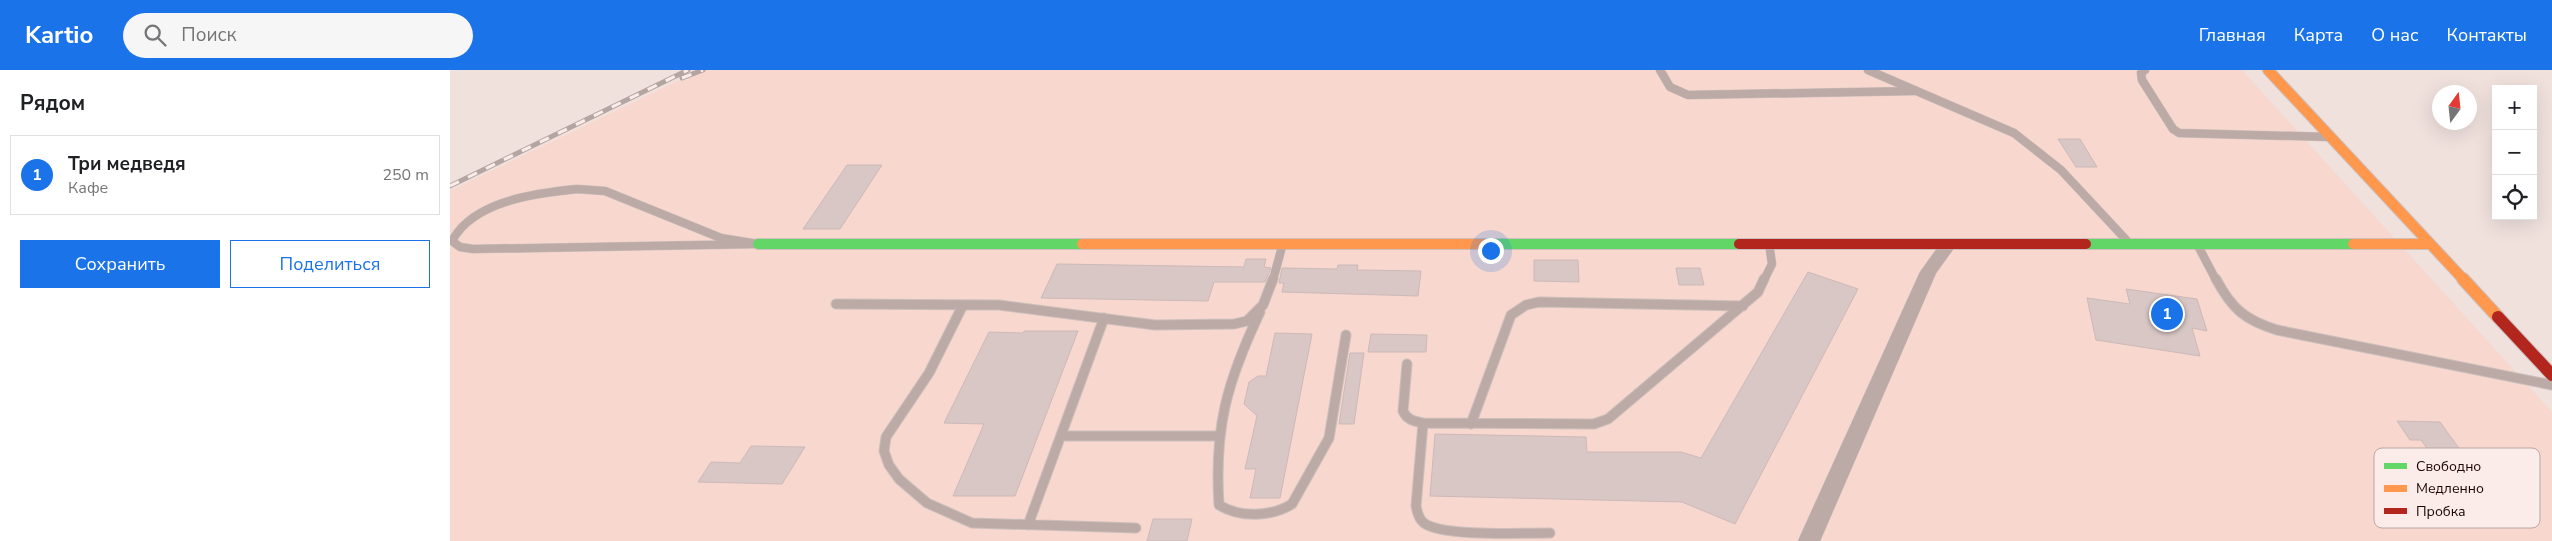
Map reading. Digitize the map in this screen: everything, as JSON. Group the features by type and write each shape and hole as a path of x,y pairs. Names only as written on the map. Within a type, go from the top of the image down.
{"street":[{"path":"2268,70 2552,376"},
{"path":"758,244 2429,244"},
{"path":"1809,541 1928,272 1949,244"}],"lane":[{"path":"1660,70 1667,86 1678,93 1688,95 1917,91"},
{"path":"1868,70 2014,133 2072,181 2130,244"},
{"path":"2145,70 2141,74 2142,80 2173,128 2179,133 2330,137"},
{"path":"577,188 605,191 721,238 758,244 473,248 460,247 452,241 460,227 478,214 541,194 577,188"},
{"path":"1283,243 1269,294 1230,376 1217,436 1216,470 1219,505 1224,509 1230,512 1272,513 1292,504 1330,438 1346,335"},
{"path":"1407,364 1403,411 1405,416 1411,420 1423,423 1581,426 1608,419 1758,292 1770,271 1772,258 1769,243"},
{"path":"2197,244 2231,302 2242,315 2256,324 2277,330 2552,385"},
{"path":"1471,424 1511,315 1526,304 1539,302 1743,306"},
{"path":"836,304 1015,306 1155,325 1225,325 1247,321 1263,305"},
{"path":"963,305 930,373 886,437 882,446 884,458 890,469 920,498 960,520 990,524 1136,528"},
{"path":"1028,525 1104,318"},
{"path":"1423,423 1416,506 1418,515 1424,523 1445,530 1550,533"},
{"path":"1061,436 1217,436"}],"shaded area":[{"path":"700,70 2242,70 2552,412 2552,541 450,541 450,191"}],"building":[{"path":"2058,139 2080,139 2097,167 2076,167"},
{"path":"847,165 882,165 840,229 803,229"},
{"path":"1246,259 1266,259 1264,267 1271,268 1265,282 1214,282 1208,301 1041,298 1057,264 1244,267"},
{"path":"1534,260 1578,260 1579,282 1534,281"},
{"path":"1338,265 1358,265 1357,270 1421,271 1418,296 1282,292 1284,283 1279,283 1282,268 1337,269"},
{"path":"1676,268 1700,268 1704,285 1679,285"},
{"path":"1808,272 1858,289 1735,524 1682,502 1430,496 1435,434 1586,437 1587,452 1681,452 1701,458"},
{"path":"2126,289 2197,299 2207,331 2192,328 2200,356 2096,340 2087,298 2130,304"},
{"path":"1024,331 1078,331 1015,496 953,496 984,424 944,423 989,332 1023,333"},
{"path":"1275,333 1312,334 1280,498 1250,498 1256,469 1245,469 1257,416 1244,404 1249,382 1258,376 1266,376"},
{"path":"1371,334 1427,335 1426,352 1368,352"},
{"path":"1350,353 1364,353 1354,424 1339,424"},
{"path":"2397,421 2440,422 2459,448 2427,448 2421,440 2410,440"},
{"path":"751,446 805,447 782,484 698,482 711,462 740,463"},
{"path":"1153,519 1192,519 1187,541 1147,541"}],"railway":[{"path":"450,186 688,70"},
{"path":"682,78 703,70"}],"traffic: fast":[{"path":"758,244 1082,244"},
{"path":"1489,244 1739,244"},
{"path":"2086,244 2353,244"}],"traffic: slow":[{"path":"2268,70 2498,317"},
{"path":"1082,244 1489,244"},
{"path":"2353,244 2429,244"}],"traffic: jam":[{"path":"1739,244 2086,244"},
{"path":"2498,317 2552,375"}],"place":[{"name":"Три медведя","path":"2167,314"}]}
